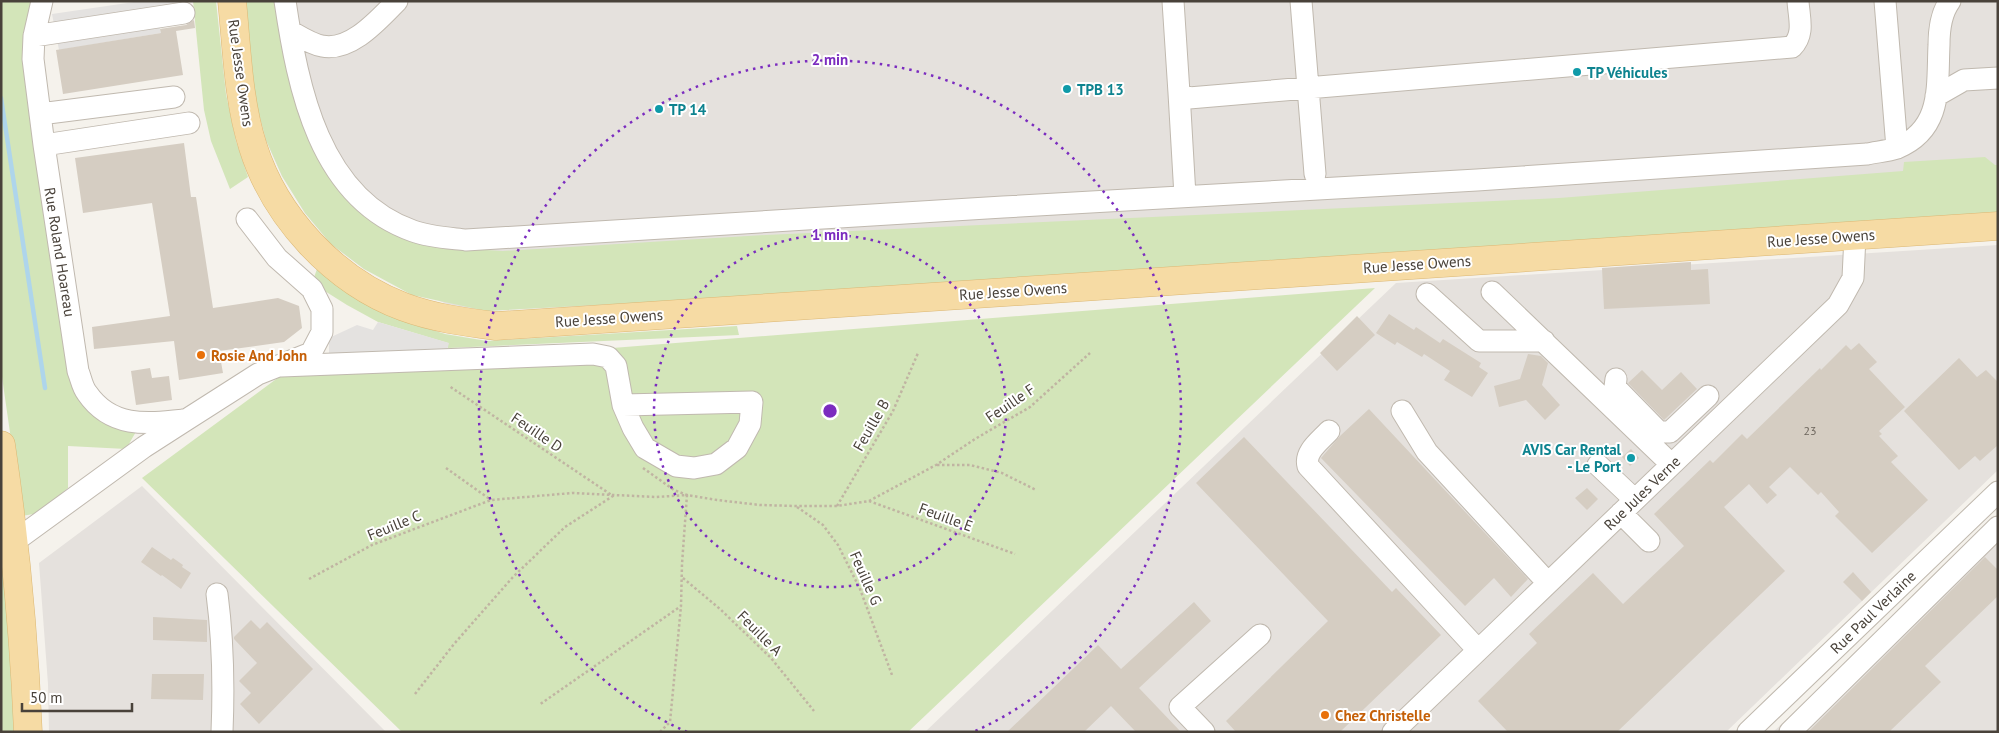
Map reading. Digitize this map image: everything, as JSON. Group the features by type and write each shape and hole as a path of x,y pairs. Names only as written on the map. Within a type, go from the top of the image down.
{"main road":[{"name":"Rue Jesse Owens","path":"232,1 242,99 253,148 270,187 297,229 326,259 360,285 402,307 444,319 496,326 1998,226"},
{"path":"1,445 15,542 28,732"}],"street":[{"name":"Rue Roland Hoareau","path":"42,1 34,36 33,59 78,371 86,392 100,408 118,419 139,423 186,420"},
{"path":"285,1 307,107 328,157 354,194 381,216 414,232 466,240 1476,180 1867,154 1897,148 1922,131 1931,119 1936,96 1939,38 1944,9 1950,1"},
{"path":"290,31 322,46 339,45 362,35 398,1"},
{"path":"1173,1 1186,196"},
{"path":"1301,1 1314,174"},
{"path":"1179,93 1189,98 1792,47 1799,40 1798,1"},
{"path":"1885,1 1897,148"},
{"path":"34,36 184,13"},
{"path":"1936,96 1964,80 1998,78"},
{"path":"40,114 174,97"},
{"path":"44,145 189,123"},
{"path":"15,542 144,447 258,374 311,353 322,332 322,309 312,289 278,258 247,219"},
{"name":"Rue Jules Verne","path":"1393,732 1838,305 1853,278 1855,236"},
{"path":"1492,292 1671,464"},
{"path":"1427,294 1479,341 1544,341"},
{"path":"281,366 592,354 608,357 616,366 623,405 632,428 645,448 676,466 694,468 716,464 737,448 750,424 752,402 623,405"},
{"path":"1616,379 1615,387 1659,432 1670,432 1704,400 1718,419"},
{"path":"1402,411 1427,452 1548,583"},
{"path":"1329,431 1310,451 1307,461 1308,466 1478,650"},
{"path":"1598,465 1649,541"},
{"name":"Rue Paul Verlaine","path":"1748,732 1998,492"},
{"path":"1790,732 1998,527"},
{"path":"217,594 222,631 224,676 222,732"},
{"path":"1204,732 1180,707 1260,635"}],"path":[{"name":"Feuille F","path":"870,501 936,465 1030,406 1090,352"},
{"name":"Feuille B","path":"837,506 894,411 918,353"},
{"name":"Feuille D","path":"449,386 613,496"},
{"path":"640,461 643,468 656,479 674,490 687,494 760,505 837,506 870,501"},
{"path":"936,465 970,465 1002,473 1036,490"},
{"path":"446,468 491,500"},
{"name":"Feuille C","path":"309,579 372,545 491,500 572,493 656,497 687,494"},
{"path":"660,732 670,722 681,606 687,494"},
{"path":"415,694 454,644 513,577 565,527 613,496"},
{"name":"Feuille E","path":"870,501 1015,554"},
{"name":"Feuille G","path":"796,506 823,526 838,545 860,589 892,674"},
{"name":"Feuille A","path":"683,578 720,609 771,658 814,711"},
{"path":"539,705 681,606"}],"shaded area":[{"path":"141,1 177,1 179,14 158,17 161,33 59,50 52,14"},
{"path":"244,1 1998,1 1998,214 672,301 486,311 447,304 364,269 331,244 305,213 282,176 266,140"},
{"path":"1998,245 1998,470 1726,732 925,732 1396,283"},
{"path":"378,322 449,343 447,351 329,356 329,338 357,325 373,330"},
{"path":"142,486 386,732 49,732 48,684 39,563"},
{"path":"1998,520 1998,732 1773,732"}],"green space":[{"path":"1,1 34,1 74,385 137,430 126,449 68,446 68,488 39,513 22,516 1,370"},
{"path":"193,1 216,1 226,94 236,141 248,177 230,189 211,141 204,110"},
{"path":"244,1 279,1 327,166 353,205 395,234 435,247 503,251 766,235 1559,198 1903,171 1904,162 1985,157 1995,165 1998,165 1998,214 672,301 486,311 412,295 364,269 331,244 305,213 282,176 266,140 256,103"},
{"path":"317,269 352,294 399,319 445,334 487,341 737,326 739,335 448,348 448,343 378,322 347,305 312,283"},
{"path":"1375,288 908,732 402,732 142,478 283,374"},
{"path":"1,515 16,732 1,732"}],"building":[{"path":"194,20 195,28 176,31 183,75 63,94 56,50 161,33 160,29 186,25"},
{"path":"184,143 191,197 196,197 213,308 278,298 299,306 302,328 284,342 219,351 223,373 179,380 174,341 94,349 92,327 170,316 152,203 83,213 75,158"},
{"path":"1691,262 1691,270 1708,269 1710,304 1604,309 1602,268"},
{"path":"1389,314 1414,330 1416,327 1440,343 1443,339 1481,363 1479,367 1488,373 1472,397 1444,380 1450,371 1424,354 1422,357 1397,342 1395,345 1376,333"},
{"path":"1357,316 1375,335 1337,371 1320,353"},
{"path":"1859,343 1877,362 1869,369 1905,407 1879,431 1882,434 1879,436 1898,456 1891,462 1928,500 1872,553 1835,516 1839,512 1821,492 1818,495 1790,467 1769,487 1777,495 1767,504 1749,484 1724,507 1785,571 1617,732 1508,732 1478,701 1537,643 1529,634 1593,573 1623,604 1684,546 1654,514 1710,460 1713,463 1742,434 1747,439 1846,345 1851,350"},
{"path":"1528,354 1541,356 1548,363 1542,385 1560,405 1545,420 1526,400 1499,407 1494,386 1520,379"},
{"path":"1959,358 1977,377 1986,370 1998,382 1998,445 1980,461 1975,456 1959,470 1904,411"},
{"path":"150,368 152,378 169,376 172,400 136,405 131,371"},
{"path":"1642,370 1662,390 1681,372 1697,389 1664,420 1628,383"},
{"path":"1369,409 1528,579 1511,597 1494,578 1465,606 1321,458 1340,436"},
{"path":"1244,437 1392,592 1396,588 1441,635 1340,732 1236,732 1226,721 1328,621 1196,483"},
{"name":"AVIS Car Rental - Le Port","path":"1631,449 1639,458 1630,466 1622,457"},
{"path":"1587,488 1598,499 1587,510 1575,498"},
{"path":"152,547 171,560 173,558 191,573 181,589 141,562"},
{"path":"1985,557 1998,570 1998,596 1925,666 1941,682 1889,732 1808,732"},
{"path":"1853,572 1871,592 1862,601 1843,582"},
{"path":"1194,602 1211,621 1139,688 1181,732 1136,732 1111,706 1084,732 1007,732 1098,645 1121,669"},
{"path":"153,617 207,620 207,642 153,640"},
{"path":"251,620 260,629 267,622 313,669 259,724 240,704 251,693 239,681 257,663 234,639"},
{"path":"152,674 204,674 203,700 151,699"}],"waterway":[{"path":"1,98 45,388"}],"place":[{"name":"TP Véhicules","path":"1577,72"},
{"name":"TPB 13","path":"1067,89"},
{"name":"TP 14","path":"659,109"},
{"name":"Rosie And John","path":"201,355"},
{"name":"AVIS Car Rental - Le Port","path":"1631,458"},
{"name":"Chez Christelle","path":"1325,715"}]}
